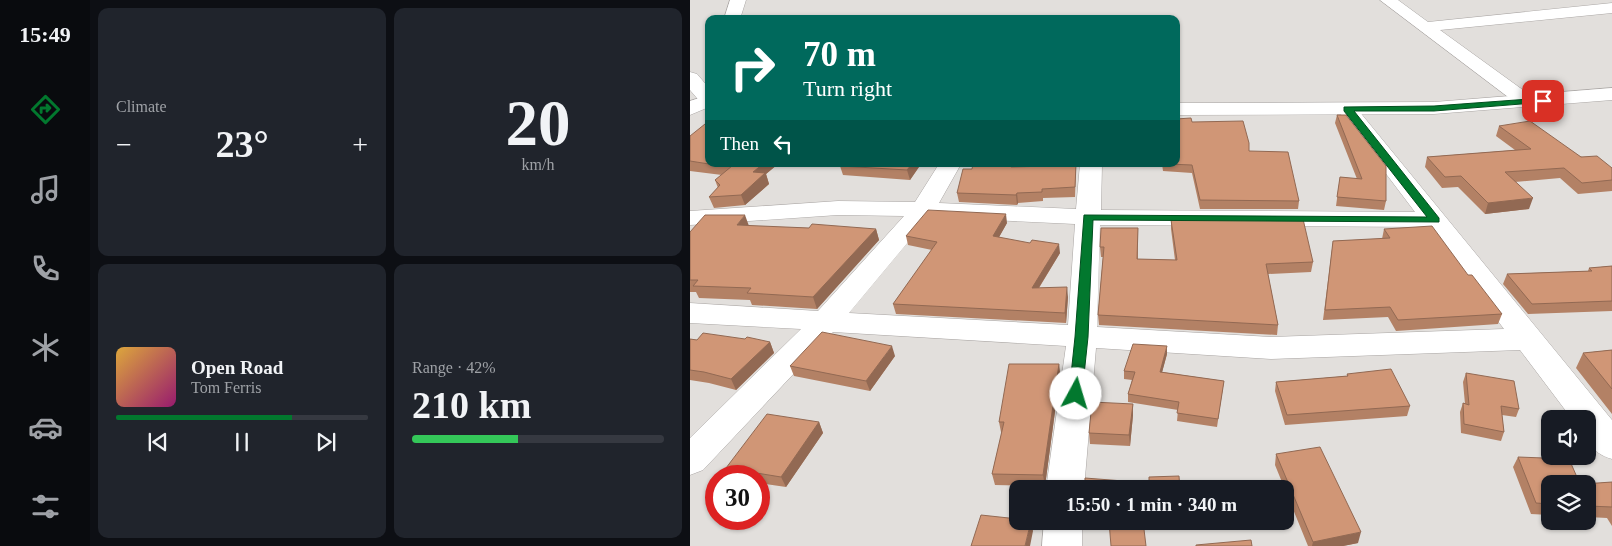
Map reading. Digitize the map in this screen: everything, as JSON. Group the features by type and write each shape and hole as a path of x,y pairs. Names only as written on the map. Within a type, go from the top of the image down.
{"main road":[{"path":"733,15 738,0"},
{"path":"1388,0 1527,102"},
{"path":"1425,27 1612,8"},
{"path":"690,78 702,103"},
{"path":"1180,109 1434,108 1612,94"},
{"path":"1347,109 1612,445"},
{"path":"690,460 731,421 829,320 922,210 948,167"},
{"path":"1066,480 1082,337 1091,167"},
{"path":"690,218 838,208 1088,217 1435,220"},
{"path":"690,312 1270,348 1529,339"},
{"path":"1062,546 1063,530"}],"building":[{"path":"1337,115 1346,115 1386,166 1386,201 1337,197 1340,177 1362,179"},
{"path":"1191,118 1192,122 1243,121 1249,143 1249,151 1288,152 1299,201 1200,200 1192,165 1180,164 1180,119"},
{"path":"1530,121 1581,157 1597,156 1612,168 1612,180 1582,183 1564,168 1505,172 1533,198 1488,203 1461,176 1445,177 1427,157 1531,149 1499,126"},
{"path":"705,124 705,163 690,161 690,136"},
{"path":"731,167 759,167 753,172 765,173 741,195 709,197 720,185 715,180"},
{"path":"857,167 910,167 907,170"},
{"path":"972,167 1076,167 1075,187 1042,189 1042,192 1017,193 1016,195 957,193 963,169 972,169"},
{"path":"928,210 1006,214 993,236 1030,243 1032,240 1059,244 1032,288 1067,287 1065,313 893,304 937,242 906,236"},
{"path":"705,215 745,215 737,225 809,228 812,224 876,229 813,297 747,293 751,288 693,286 698,280 690,280 690,232"},
{"path":"1303,219 1313,262 1266,264 1278,325 1098,315 1104,247 1100,247 1101,228 1138,228 1137,259 1177,260 1171,220"},
{"path":"1432,226 1468,275 1472,275 1502,314 1398,320 1390,307 1325,310 1333,241 1390,238 1384,229"},
{"path":"1612,266 1612,301 1532,304 1507,274 1592,271 1589,268"},
{"path":"822,332 892,346 866,381 790,366"},
{"path":"703,333 745,339 747,337 770,342 731,379 690,370 690,339 697,340"},
{"path":"1133,344 1167,346 1160,372 1224,381 1218,419 1177,413 1179,402 1128,394 1135,372 1124,371"},
{"path":"1612,350 1612,389 1583,353"},
{"path":"1009,364 1059,364 1043,475 992,474 1004,422 999,422"},
{"path":"1391,369 1410,406 1287,415 1276,382 1348,376 1347,374"},
{"path":"1466,373 1514,381 1519,409 1501,406 1504,432 1464,424 1463,403 1469,405"},
{"path":"1092,402 1133,404 1129,435 1089,433"},
{"path":"767,414 819,422 781,477 770,475 770,465 728,465"},
{"path":"1320,447 1361,532 1313,542 1294,497 1294,480 1287,480 1276,454"},
{"path":"1518,457 1541,458 1541,465 1572,465 1576,475 1541,475 1541,503 1536,503"},
{"path":"1179,476 1179,480 1149,480 1149,477"},
{"path":"1085,478 1111,480 1085,480"},
{"path":"1612,482 1612,507 1596,506 1596,483"},
{"path":"981,515 1009,518 1009,530 1029,530 1025,546 971,546"},
{"path":"1110,530 1144,530 1146,546 1111,546"},
{"path":"1251,540 1252,546 1196,546 1196,545"}],"route":[{"path":"1076,394 1082,337 1088,217 1435,220 1347,109 1434,108 1543,101"}]}
